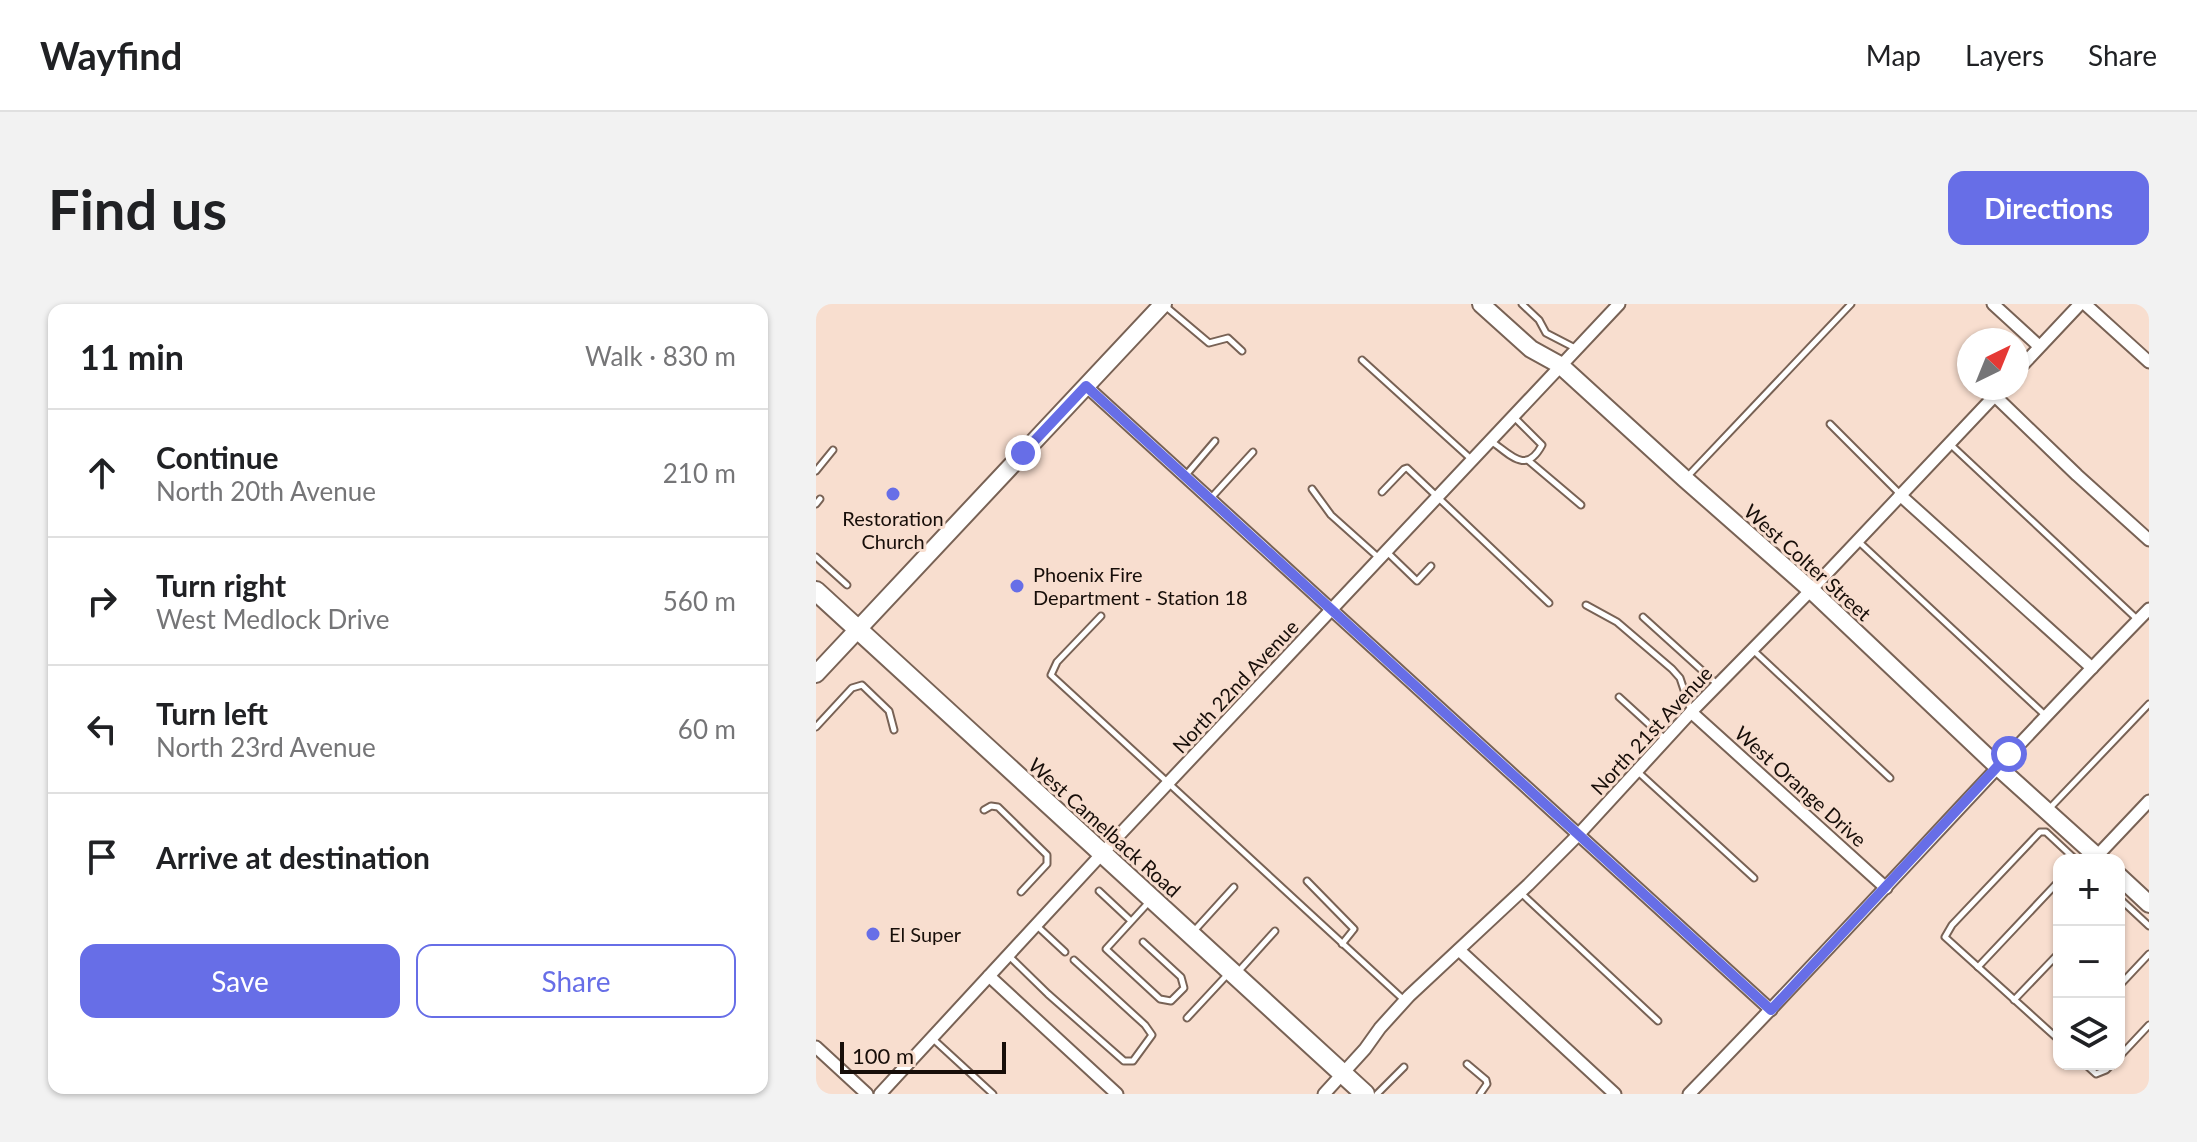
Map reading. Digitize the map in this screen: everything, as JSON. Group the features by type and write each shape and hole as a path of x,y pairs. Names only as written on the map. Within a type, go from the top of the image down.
{"main road":[{"name":"West Camelback Road","path":"816,591 1365,1094"}],"street":[{"path":"816,674 1163,304"},
{"name":"West Colter Street","path":"1481,304 1531,349 1560,365 1811,590 2047,811 2085,854"},
{"name":"North 22nd Avenue","path":"880,1094 1619,304"},
{"path":"1993,304 2039,346"},
{"path":"2029,357 2083,304 2149,362"},
{"path":"1086,386 1771,1010"},
{"name":"North 21st Avenue","path":"1324,1094 1405,1001 1579,834 1691,712 1990,400"},
{"path":"2006,400 2077,475 2149,540"},
{"path":"1900,495 2092,668"},
{"path":"1689,1094 2149,609"},
{"name":"West Orange Drive","path":"1691,712 1886,888"},
{"path":"2091,854 2149,801"},
{"path":"2125,886 2149,904"},
{"path":"1459,950 1615,1094"},
{"path":"989,976 1117,1094"},
{"path":"816,1047 867,1094"}],"lane":[{"path":"1163,304 1209,343 1228,338 1242,351"},
{"path":"1522,304 1539,320 1546,333 1575,349"},
{"path":"1685,479 1851,304"},
{"path":"1362,360 1472,460"},
{"path":"1513,416 1542,445 1529,461"},
{"path":"1830,424 1900,495"},
{"path":"1490,440 1518,460 1529,461 1581,505"},
{"path":"1185,476 1215,441"},
{"path":"1949,444 2138,620"},
{"path":"816,471 833,450"},
{"path":"1210,499 1253,452"},
{"path":"1382,492 1407,468 1549,603"},
{"path":"1312,489 1331,515 1417,581 1431,566"},
{"path":"1857,540 2046,716"},
{"path":"816,557 847,585"},
{"path":"1586,605 1617,622 1672,669 1680,678 1691,712"},
{"path":"1101,616 1057,662 1051,675 1405,1001"},
{"path":"1643,617 1718,685"},
{"path":"1752,649 1890,778"},
{"path":"816,727 852,688 862,685 889,711 894,730"},
{"path":"1619,697 1666,739"},
{"path":"2047,811 2149,704"},
{"path":"1637,771 1754,878"},
{"path":"984,810 991,806 998,807 1047,855 1047,864 1021,892"},
{"path":"2053,1035 1945,937 1952,925 2040,832 2046,832 2083,854"},
{"path":"1307,881 1354,929 1342,944"},
{"path":"1190,935 1234,887"},
{"path":"1978,967 2053,887"},
{"path":"1099,891 1131,921"},
{"path":"1520,893 1658,1021"},
{"path":"1143,942 1181,977 1184,988 1171,1001 1160,999 1106,949 1151,899"},
{"path":"2125,904 2149,926"},
{"path":"1036,925 1065,952"},
{"path":"1187,1018 1275,931"},
{"path":"2125,980 2149,954"},
{"path":"1008,955 1124,1061 1133,1061 1152,1035 1074,960"},
{"path":"2014,1000 2053,959"},
{"path":"2125,1051 2149,1025"},
{"path":"932,1038 993,1094"},
{"path":"1467,1064 1486,1080 1487,1084 1480,1094"},
{"path":"1377,1094 1404,1067"}],"place":[{"name":"Restoration Church","path":"893,494"},
{"name":"Phoenix Fire Department - Station 18","path":"1017,586"},
{"name":"El Super","path":"873,934"}],"route":[{"path":"1023,453 1086,386 1771,1010 2009,754"}]}
